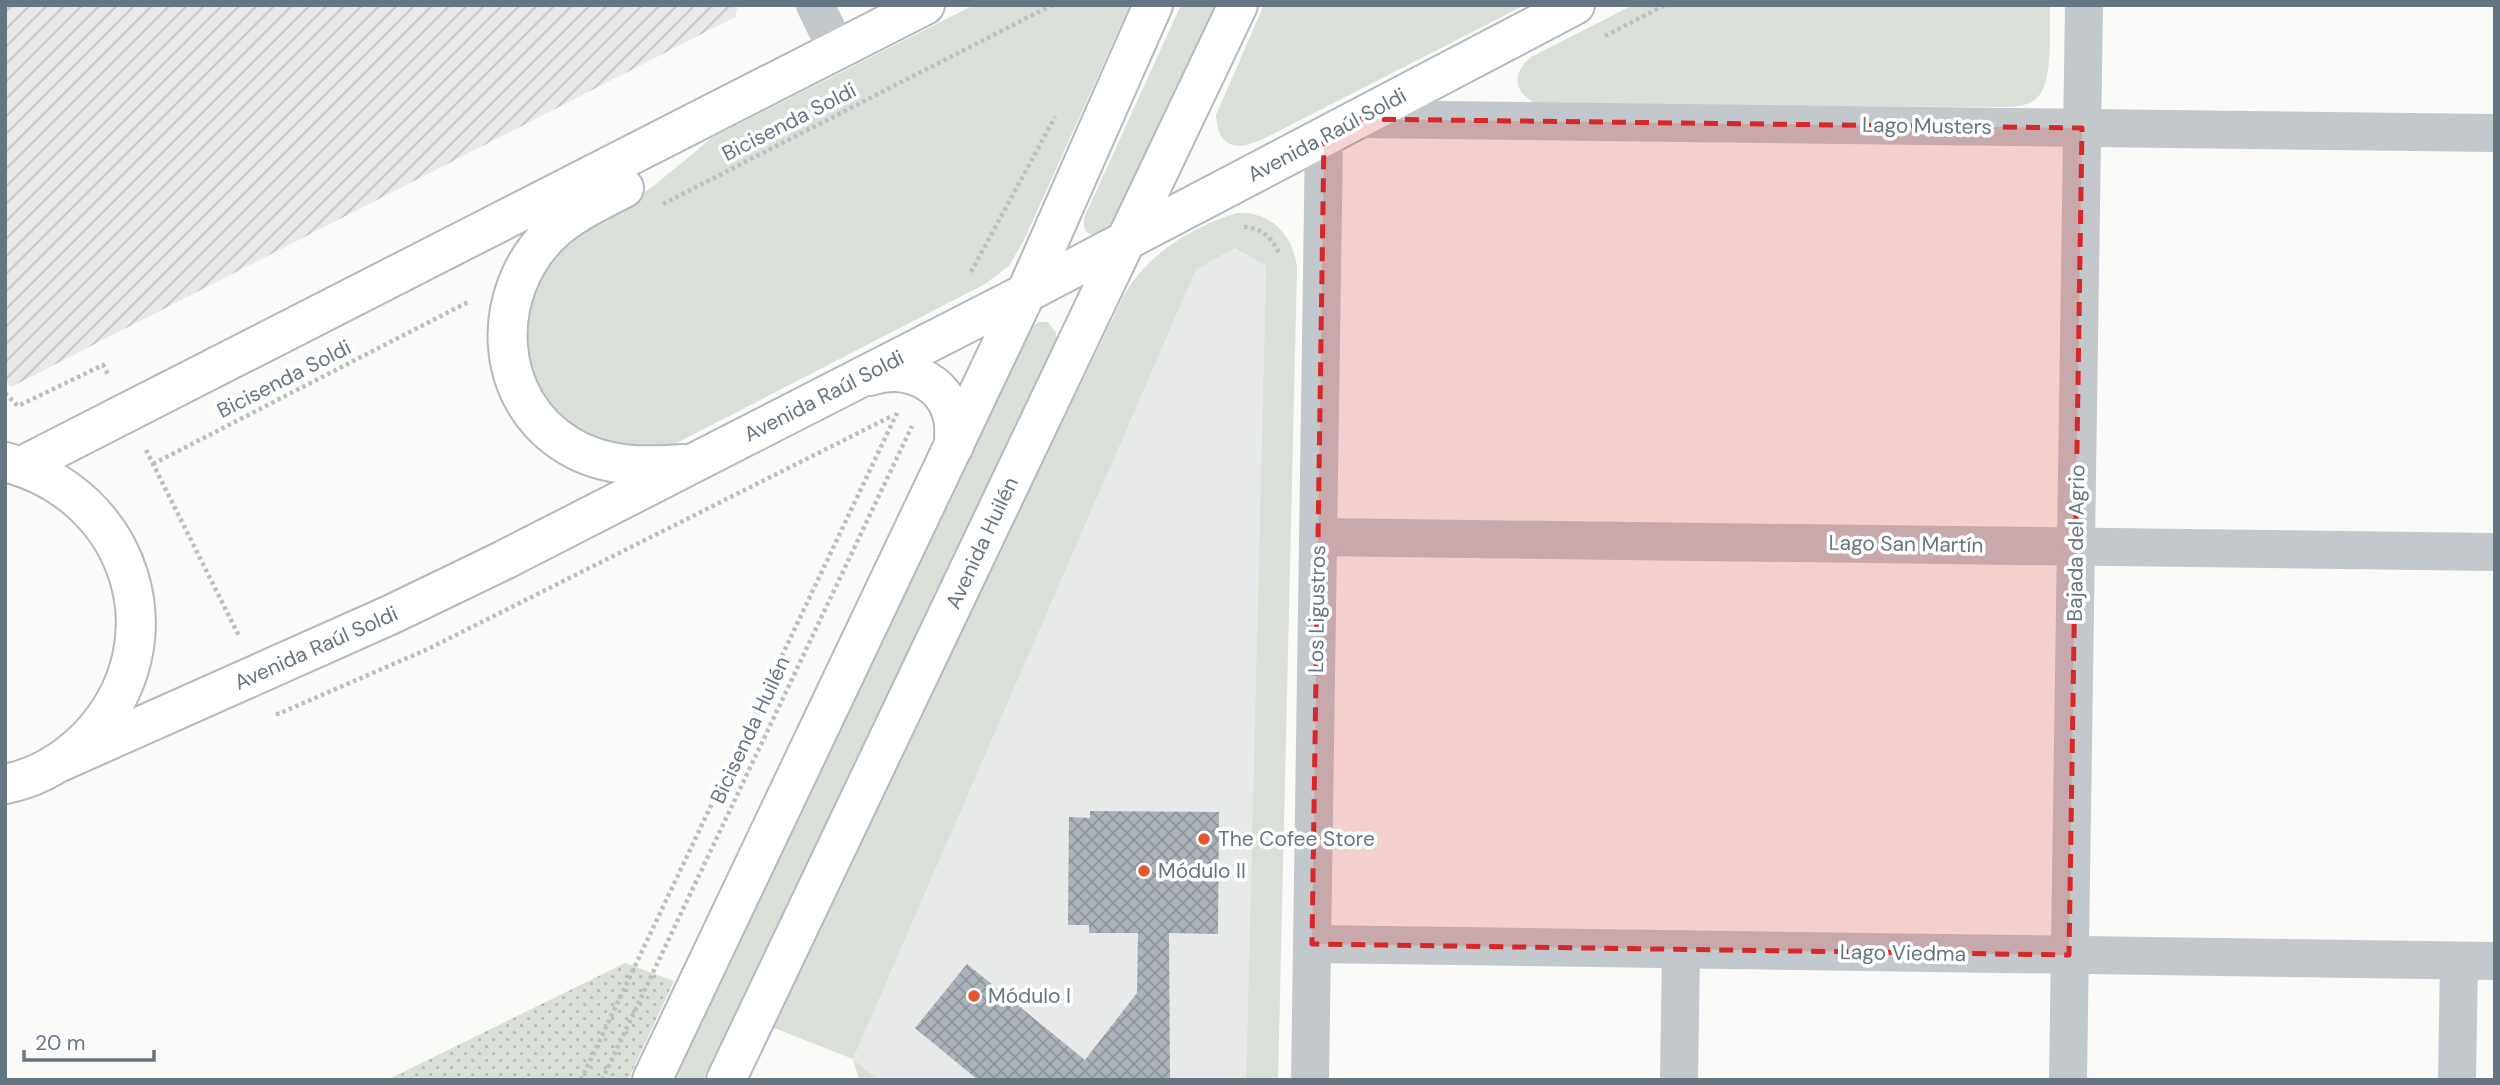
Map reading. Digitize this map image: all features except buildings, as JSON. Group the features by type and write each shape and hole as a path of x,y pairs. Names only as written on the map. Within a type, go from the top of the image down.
{"main road":[{"path":"10,462 714,113 925,5"},
{"path":"652,1080 1026,293 1153,5"},
{"name":"Avenida Huilén","path":"726,1080 1238,5"},
{"name":"Avenida Raúl Soldi","path":"60,762 409,606 1126,242 1575,5"},
{"path":"692,463 658,466 611,463 570,447 553,435 539,421 520,393 510,361 507,325 520,276 552,233 582,210 651,172 714,113"},
{"path":"850,383 877,373 898,371 908,372 929,382 949,405 954,423 954,446"},
{"path":"5,784 36,775 60,762 81,746 98,727 119,696 132,661 136,636 136,611 125,562 99,519 62,486 10,462"}],"street":[{"path":"815,5 837,50"},
{"name":"Bajada del Agrio","path":"2067,1080 2084,5"},
{"name":"Lago Musters","path":"1359,119 2495,133"},
{"name":"Los Ligustros","path":"1310,1080 1324,138"},
{"name":"Lago San Martín","path":"1318,537 2495,552"},
{"name":"Lago Viedma","path":"1312,944 2477,961"},
{"path":"1679,1080 1681,949"},
{"path":"2457,1080 2477,961"}],"path":[{"name":"Bicisenda Soldi","path":"662,205 1052,5"},
{"path":"971,273 1059,109"},
{"path":"1254,228 1259,222"},
{"name":"Bicisenda Soldi","path":"153,464 480,296"},
{"path":"5,393 18,406 103,365 109,377"},
{"path":"581,1080 902,402"},
{"name":"Bicisenda Huilén","path":"602,1080 913,422"},
{"path":"142,442 239,637"}],"highlighted area":[{"path":"1359,119 2082,128 2069,955 1312,944 1324,138"}],"shaded area":[{"path":"5,5 738,5 735,17 11,387 5,381"},
{"path":"974,5 1130,5 1024,240 1009,266 985,284 665,449 634,456 550,418 517,335 549,253 651,188 713,137"},
{"path":"1181,5 1215,5 1111,230 1101,234 1088,233 1085,230 1084,218"},
{"path":"1264,5 1525,5 1265,138 1238,146 1225,141 1216,115"},
{"path":"1633,5 2050,5 2046,80 2037,98 2029,103 2011,107 1541,105 1525,96 1518,84 1518,78 1524,64 1531,57"},
{"path":"1237,213 1260,216 1278,227 1285,235 1291,244 1297,267 1278,1080 1246,1080 1266,266 1235,248 1196,270 853,1059 769,1026 1124,295 1145,267 1187,234"},
{"path":"1235,248 1266,266 1246,1080 878,1080 853,1059 1196,270"},
{"path":"1039,322 1048,322 1056,333 1056,340 703,1080 673,1080 1031,327"},
{"path":"625,963 674,981 628,1080 387,1080"},
{"path":"853,1059 878,1080 859,1080"}],"place":[{"name":"The Cofee Store","path":"1204,839"},
{"name":"Módulo II","path":"1144,871"},
{"name":"Módulo I","path":"974,996"}]}
